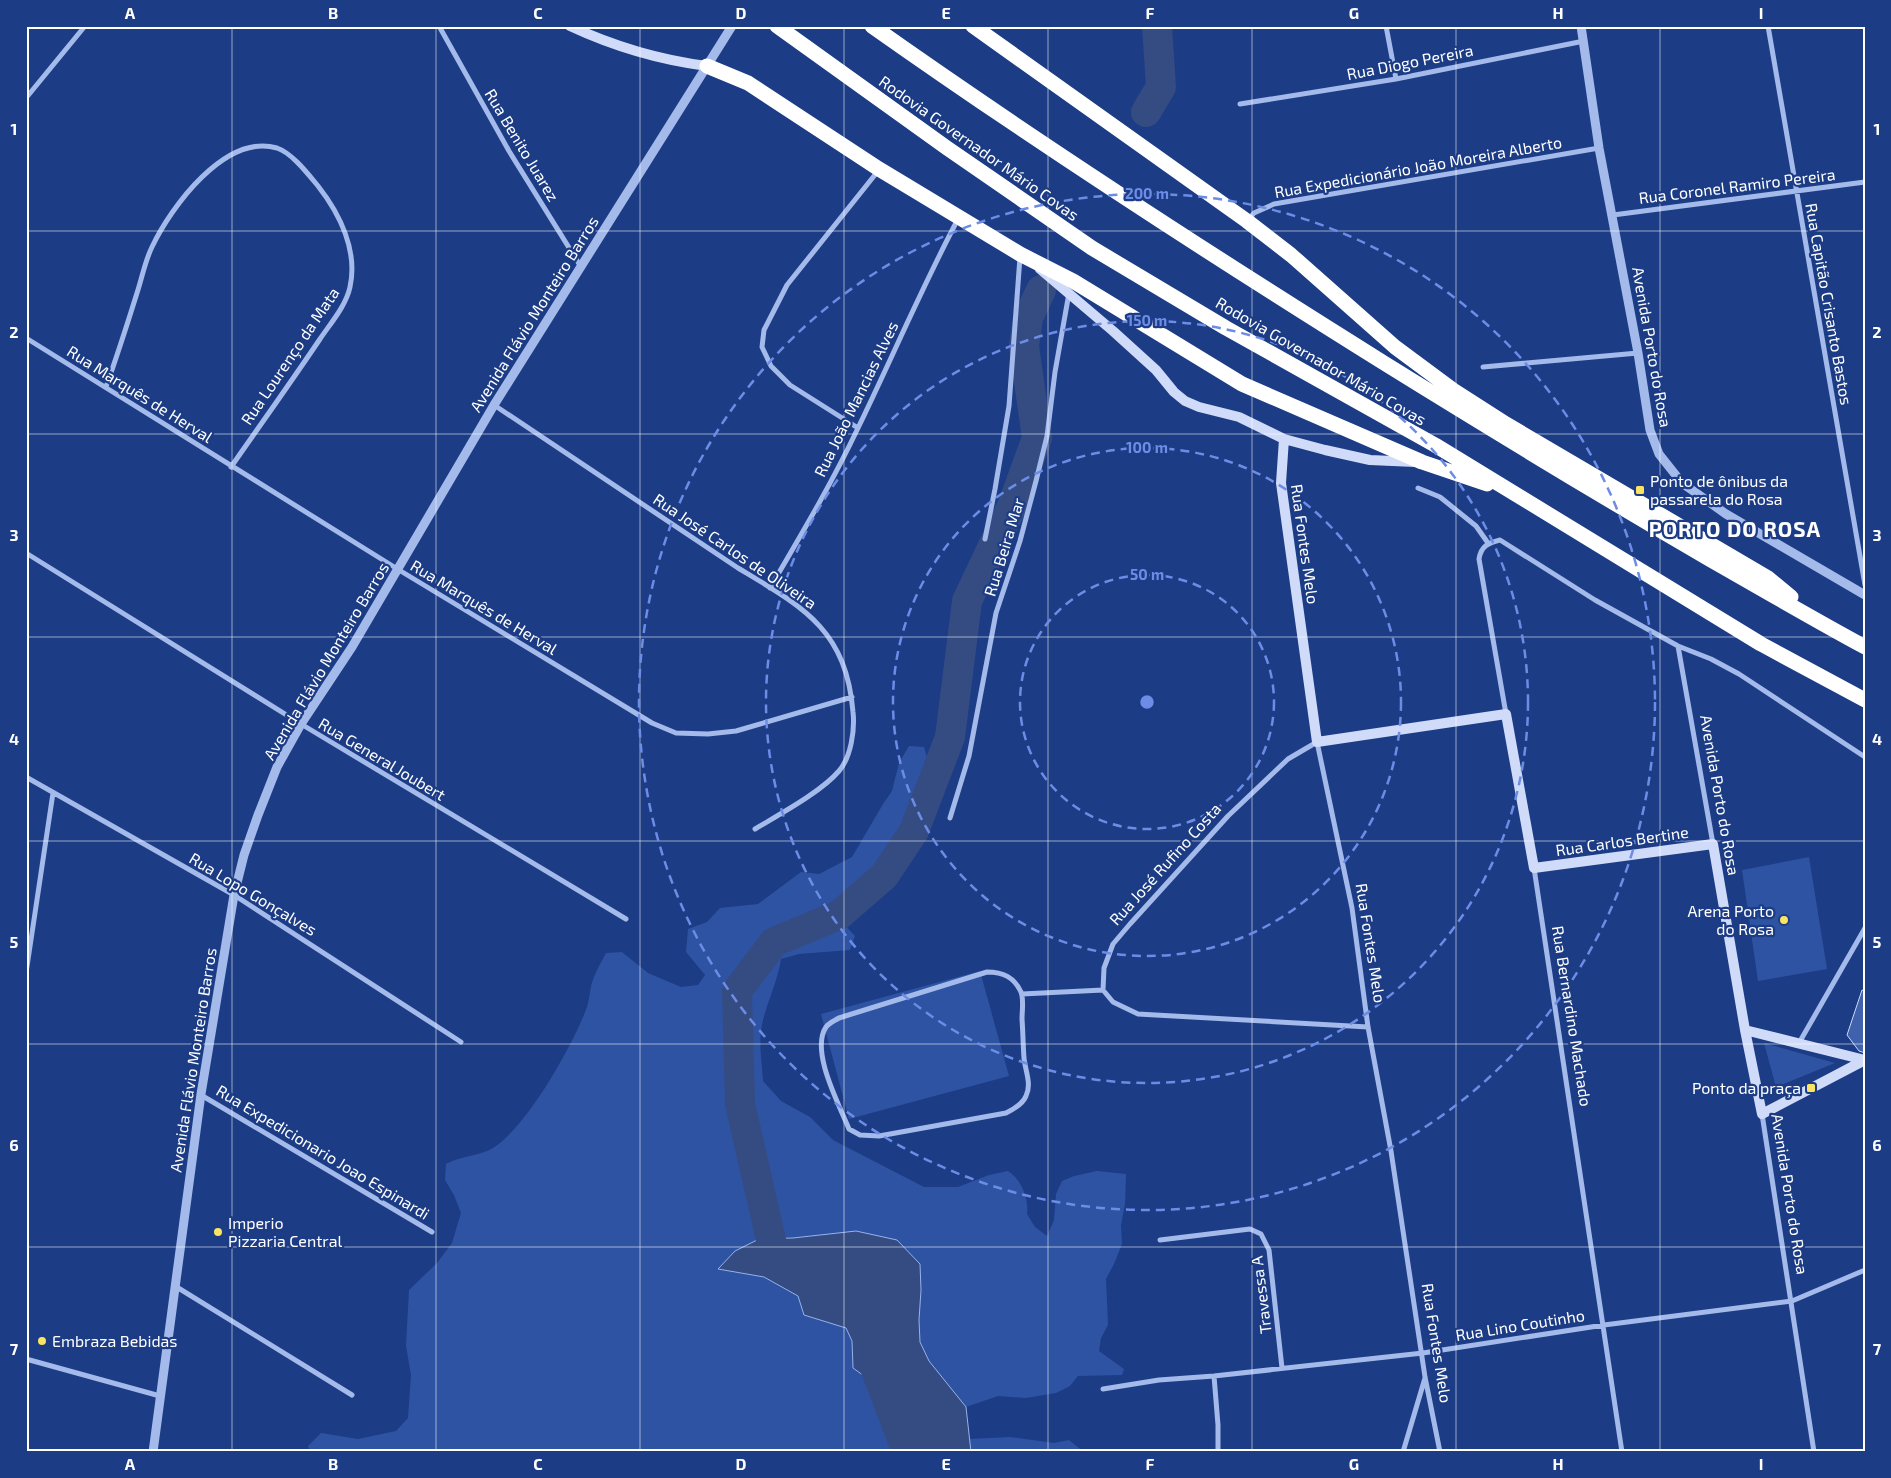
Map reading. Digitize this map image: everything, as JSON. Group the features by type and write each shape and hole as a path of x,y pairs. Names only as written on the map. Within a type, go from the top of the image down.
{"highway":[{"name":"Rodovia Governador Mário Covas","path":"777,26 947,148 1092,248 1226,328 1435,445 1761,644 1865,700"},
{"name":"Rodovia Governador Mário Covas","path":"872,26 1072,164 1256,283 1482,424 1638,518 1865,647"},
{"path":"973,26 1247,221 1291,255 1395,346 1434,377 1506,424 1768,578 1832,629"},
{"path":"707,66 748,83 880,170 1071,287 1242,384 1422,462 1514,493"}],"main road":[{"path":"570,26 651,56 679,63 707,66"},
{"path":"1071,287 1185,401 1200,407 1240,417 1284,439 1370,460 1422,462"},
{"name":"Rua Fontes Melo","path":"1284,439 1281,483 1317,742"},
{"name":"Rua José Rufino Costa","path":"1317,742 1506,714"},
{"name":"Rua Bernardino Machado","path":"1506,714 1534,868"},
{"name":"Rua Carlos Bertine","path":"1534,868 1713,844"},
{"name":"Avenida Porto do Rosa","path":"1713,844 1745,1030 1762,1114"},
{"path":"1745,1030 1865,1060"},
{"path":"1762,1114 1865,1060"}],"street":[{"path":"26,98 85,26"},
{"name":"Rua Benito Juarez","path":"439,26 509,151 581,267"},
{"path":"444,35 446,26"},
{"name":"Avenida Flávio Monteiro Barros","path":"153,1452 201,1094 234,895 244,855 277,767 301,724 352,648 399,570 494,405 732,26"},
{"path":"1386,26 1396,79"},
{"name":"Avenida Porto do Rosa","path":"1581,26 1599,148 1638,353 1650,430 1659,454 1682,483 1726,514 1865,595"},
{"name":"Rua Capitão Crisanto Bastos","path":"1768,26 1865,585"},
{"name":"Rua Diogo Pereira","path":"1240,104 1396,79 1584,41"},
{"name":"Rua Lourenço da Mata","path":"106,387 151,248 170,213 187,190 215,165 237,152 262,145 278,148 298,162 319,188 339,219 352,255 350,288 337,314 231,467"},
{"name":"Rua Expedicionário João Moreira Alberto","path":"1247,221 1254,213 1274,204 1599,148"},
{"path":"858,428 790,385 771,366 762,347 764,330 787,285 880,170"},
{"name":"Rua Coronel Ramiro Pereira","path":"1613,215 1865,182"},
{"name":"Rua João Mancias Alves","path":"770,588 812,515 858,428 933,266 959,218"},
{"path":"985,538 1009,406 1042,268"},
{"name":"Rua Beira Mar","path":"950,818 969,756 996,614 1020,541 1047,436 1055,372 1071,287"},
{"name":"Rua Marquês de Herval","path":"26,338 231,467 652,723 676,733 708,734 736,731 852,697"},
{"path":"1483,367 1638,353"},
{"name":"Rua José Carlos de Oliveira","path":"494,405 770,588 815,620 828,635 843,663 852,697 854,723 848,750 841,769 828,782 755,830"},
{"path":"1418,488 1440,497 1476,526 1488,543 1500,540 1589,596 1678,646 1739,674 1865,757"},
{"name":"Rua Bernardino Machado","path":"1488,543 1480,552 1479,559 1506,714"},
{"name":"Rua General Joubert","path":"26,553 301,724 626,919"},
{"name":"Avenida Porto do Rosa","path":"1678,646 1713,844"},
{"name":"Rua José Rufino Costa","path":"1103,990 1104,968 1113,944 1130,924 1228,816 1288,759 1317,742"},
{"name":"Rua Fontes Melo","path":"1317,742 1352,908 1368,1027 1391,1151 1426,1377 1440,1452"},
{"name":"Rua Lopo Gonçalves","path":"26,777 234,895 461,1042"},
{"path":"26,973 53,793"},
{"name":"Rua Bernardino Machado","path":"1534,868 1622,1452"},
{"path":"1799,1042 1865,928"},
{"path":"987,972 1000,972 1007,975 1014,980 1022,994 1023,1040 1028,1094 1014,1109 879,1136 860,1135 854,1133 849,1128 824,1066 822,1038 828,1024 839,1018 987,972"},
{"path":"1022,994 1103,990 1113,1002 1138,1014 1368,1027"},
{"name":"Rua Expedicionario Joao Espinardi","path":"201,1094 432,1232"},
{"name":"Avenida Porto do Rosa","path":"1762,1114 1814,1452"},
{"name":"Travessa A","path":"1160,1240 1250,1229 1261,1234 1269,1250 1282,1368"},
{"name":"Rua Lino Coutinho","path":"1103,1389 1159,1380 1214,1376 1423,1353 1604,1325 1792,1300 1865,1270"},
{"path":"175,1286 352,1395"},
{"path":"26,1359 160,1396"},
{"path":"1214,1376 1218,1452"},
{"path":"1403,1452 1426,1377"}],"shaded area":[{"path":"909,746 924,747 930,767 899,837 864,885 828,913 784,931 809,933 843,923 855,936 850,950 799,954 781,959 761,1030 760,1049 763,1081 781,1101 810,1117 833,1140 924,1187 958,1187 989,1175 1008,1171 1017,1179 1023,1190 1027,1202 1027,1214 1035,1227 1047,1236 1054,1220 1056,1194 1062,1181 1074,1176 1097,1171 1126,1174 1125,1204 1121,1225 1122,1244 1106,1279 1108,1325 1101,1338 1099,1351 1124,1369 1122,1375 1078,1376 1070,1386 1056,1393 1026,1398 998,1396 966,1407 932,1366 922,1348 919,1328 921,1290 793,1238 759,1239 718,1269 764,1277 798,1296 846,1328 852,1341 853,1368 899,1401 911,1427 896,1452 310,1452 308,1446 321,1433 358,1439 396,1431 408,1418 411,1375 406,1346 409,1290 437,1263 452,1243 461,1213 454,1195 445,1180 446,1164 493,1148 520,1122 534,1104 548,1084 571,1042 587,1007 593,980 606,953 622,952 648,973 681,987 698,985 705,975 686,952 688,929 707,922 720,908 758,904 801,872 819,874 852,857 892,791 899,763"},
{"name":"Arena Porto do Rosa","path":"1809,857 1827,969 1758,981 1742,870"},
{"path":"980,971 1009,1076 849,1119 821,1014"},
{"path":"1764,1043 1835,1063 1776,1087"},
{"path":"856,1231 897,1240 920,1264 920,1342 929,1361 966,1407 971,1452 896,1452 911,1427 899,1401 853,1368 852,1341 846,1328 804,1315 798,1296 764,1277 718,1269 735,1251 759,1239 793,1238"},
{"path":"1010,1437 1054,1443 1069,1440 1084,1452 971,1452 969,1439"}],"building":[{"path":"1862,990 1865,991 1865,1053 1859,1051 1847,1035"}],"waterway":[{"path":"1146,112 1161,87 1157,26"},
{"path":"793,1269 774,1253 740,1104 737,991 774,942 839,915 884,876 914,831 950,737 967,601 1013,504 1037,438 1024,346 1028,318 1041,290"},
{"path":"869,1352 907,1452"}],"place":[{"name":"Ponto de ônibus da passarela do Rosa","path":"1640,490"},
{"name":"Arena Porto do Rosa","path":"1784,920"},
{"name":"Ponto da praça","path":"1811,1088"},
{"name":"Imperio Pizzaria Central","path":"218,1232"},
{"name":"Embraza Bebidas","path":"42,1341"}],"district":[{"name":"PORTO DO ROSA","path":"1735,530"}]}
